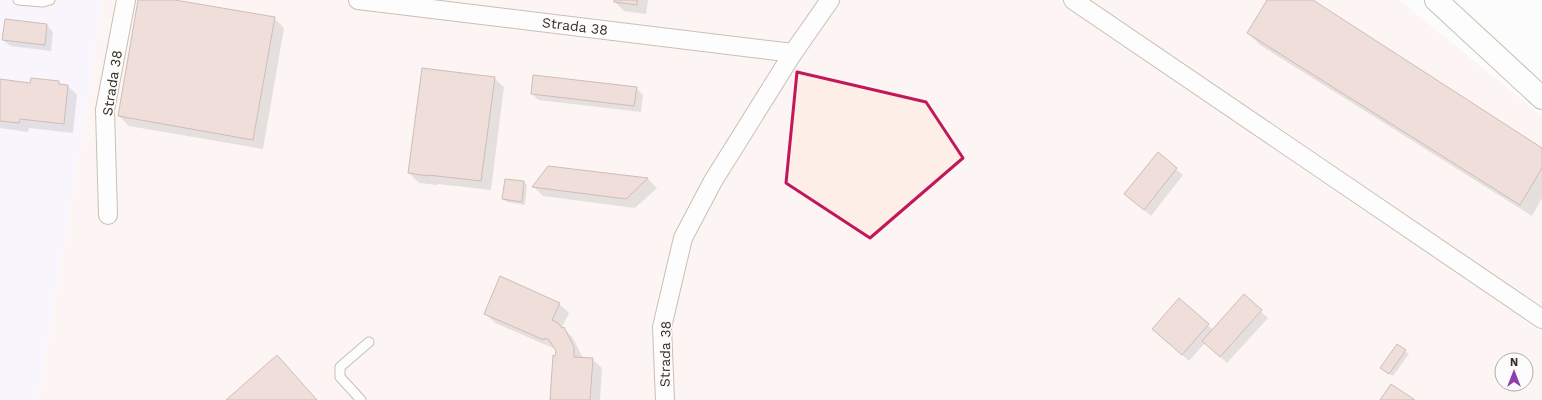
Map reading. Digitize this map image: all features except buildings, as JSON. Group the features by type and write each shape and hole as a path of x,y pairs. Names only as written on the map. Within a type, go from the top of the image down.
{"main road":[{"path":"1436,0 1542,98"}],"street":[{"name":"Strada 38","path":"108,215 105,110 126,0"},
{"name":"Strada 38","path":"358,0 793,52"},
{"name":"Strada 38","path":"665,400 662,326 683,238 713,181 793,52 830,0"},
{"path":"1073,0 1542,319"}],"lane":[{"path":"18,0 43,2 50,0"},
{"path":"361,400 340,377 340,367 369,342"}],"highlighted area":[{"path":"797,72 926,102 963,158 870,238 786,183"}],"shaded area":[{"path":"0,0 102,0 83,132 38,400 0,400"},
{"path":"102,0 1399,0 1542,116 1542,400 38,400 83,132"}]}
